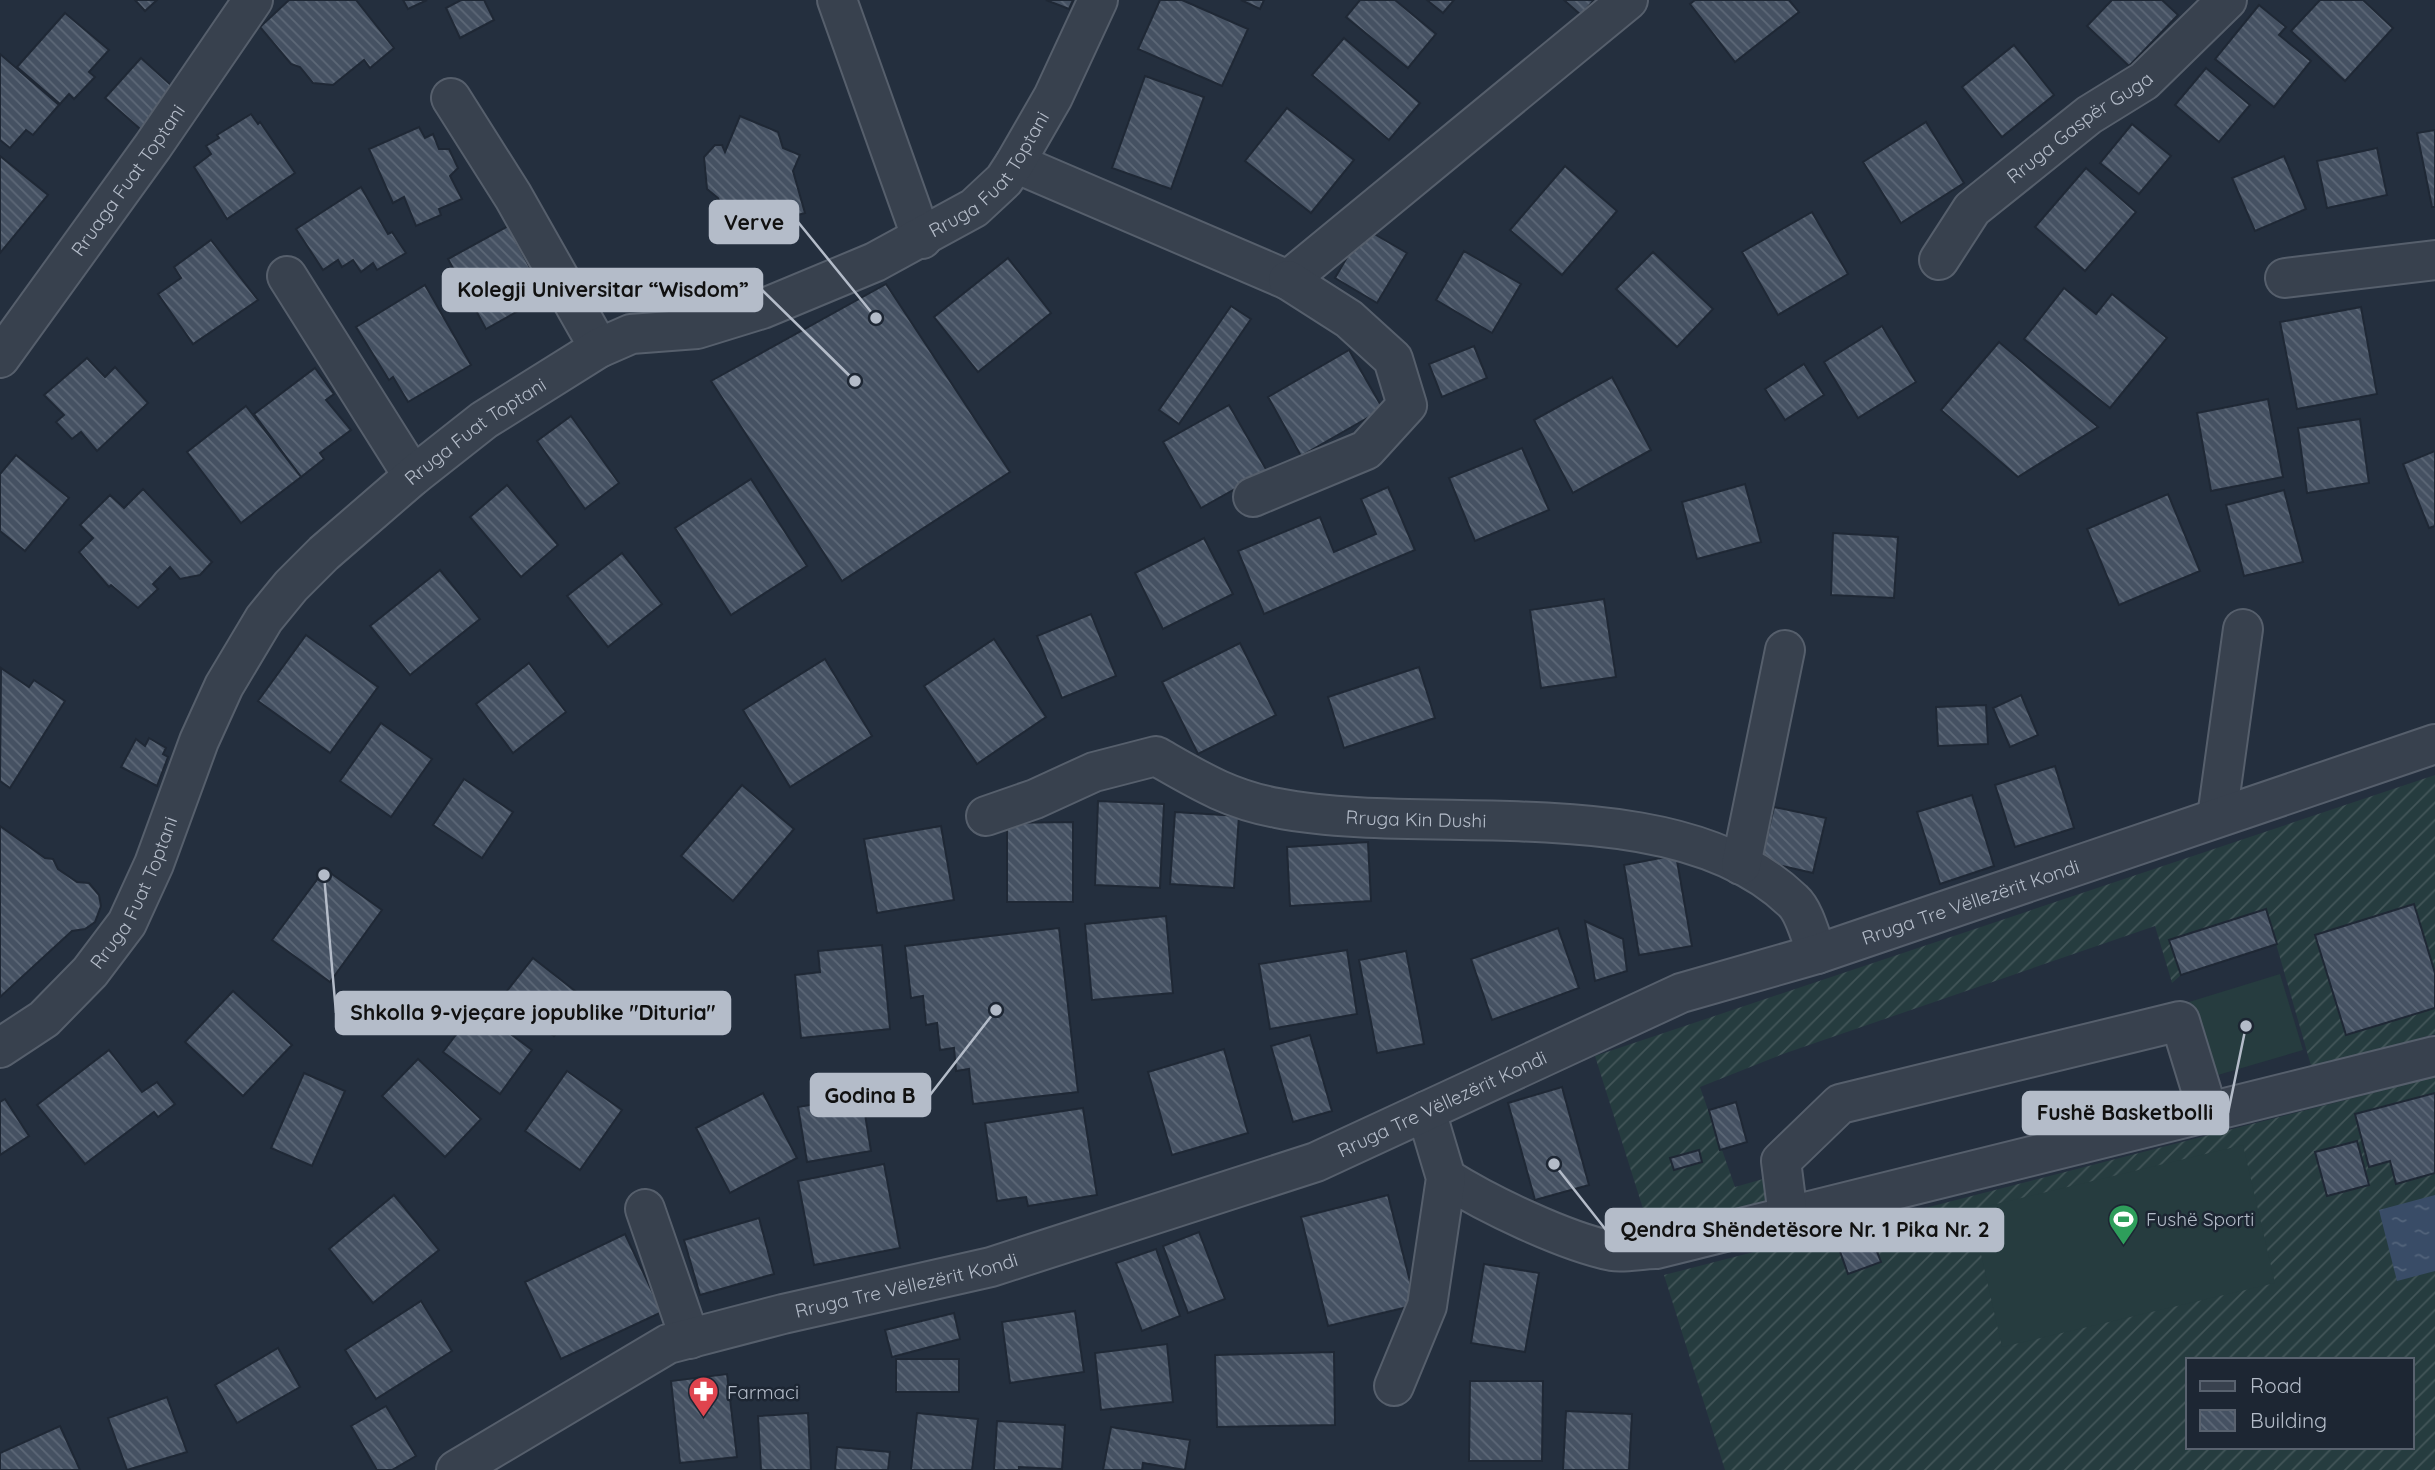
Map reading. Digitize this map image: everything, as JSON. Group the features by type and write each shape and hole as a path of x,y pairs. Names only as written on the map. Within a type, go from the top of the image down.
{"street":[{"name":"Rruaga Fuat Toptani","path":"0,358 153,146 253,0"},
{"path":"837,0 922,239"},
{"name":"Rruga Fuat Toptani","path":"0,1048 44,1019 90,972 127,923 154,864 199,741 223,686 252,636 299,578 413,476 484,420 599,348 631,334 697,329 729,321 828,283 922,239 990,195 1015,163 1053,97 1098,0"},
{"path":"1288,280 1628,0"},
{"name":"Rruga Gaspër Guga","path":"1939,260 1972,209 2089,115 2144,81 2227,0"},
{"path":"451,98 513,197 599,348"},
{"path":"1015,163 1288,280 1349,319 1393,359 1407,405 1366,450 1253,497"},
{"path":"2285,278 2435,260"},
{"path":"287,276 413,476"},
{"path":"2217,817 2243,629"},
{"path":"1741,864 1785,650"},
{"name":"Rruga Tre Vëllezërit Kondi","path":"472,1467 668,1344 783,1314 991,1267 1315,1161 1681,993 1817,954 2435,744"},
{"name":"Rruga Kin Dushi","path":"986,816 1035,799 1094,772 1156,756 1219,792 1277,808 1440,822 1534,821 1653,834 1682,840 1741,864 1795,903 1817,954"},
{"path":"1788,1216 1781,1161 1840,1104 1892,1091 2180,1021 2208,1112"},
{"path":"1446,1178 1478,1198 1571,1238 1614,1251 1656,1249 2435,1056"},
{"path":"1394,1386 1427,1306 1446,1178 1426,1111"},
{"path":"645,1209 691,1339"}],"green space":[{"path":"2435,775 2435,1034 2312,1069 2266,909 2170,940 2181,975 2172,983 2155,926 1783,1054 1700,1087 1735,1187 1763,1179 1769,1206 1650,1231 1595,1056"},
{"path":"2280,974 2303,1050 2211,1077 2189,1002"},
{"path":"2435,1077 2435,1470 1725,1470 1664,1275"},
{"name":"Fushë Sporti","path":"2243,1145 2275,1283 2002,1347 1971,1210"}],"water":[{"path":"2435,1195 2435,1271 2397,1281 2379,1210"}],"building":[{"path":"135,0 157,0 145,11"},
{"path":"289,0 356,0 394,48 370,68 364,60 333,85 313,83 300,67 291,64 260,27"},
{"path":"403,0 427,0 408,9"},
{"path":"461,0 484,0 494,20 460,38 446,8"},
{"path":"1046,0 1073,0 1069,9"},
{"path":"1160,0 1182,0 1248,29 1222,86 1138,49"},
{"path":"1241,0 1264,0 1260,9"},
{"path":"1360,0 1395,0 1436,34 1408,68 1346,17"},
{"path":"1427,0 1454,0 1443,13"},
{"path":"1564,0 1594,0 1581,15"},
{"path":"1695,0 1789,0 1799,12 1735,62 1690,4"},
{"path":"2112,0 2162,0 2178,15 2129,66 2087,26"},
{"path":"2320,0 2363,0 2393,28 2345,81 2291,31"},
{"path":"2259,5 2286,27 2279,35 2311,61 2274,107 2215,59"},
{"path":"65,13 109,50 89,72 95,77 74,99 69,94 60,104 17,67"},
{"path":"1344,38 1420,103 1389,140 1312,75"},
{"path":"2014,45 2054,95 2002,137 1962,87"},
{"path":"0,54 59,105 33,135 26,130 10,148 0,140"},
{"path":"141,58 182,95 147,135 105,98"},
{"path":"2206,68 2250,105 2219,142 2175,105"},
{"path":"1145,76 1204,97 1171,189 1112,168"},
{"path":"1287,108 1354,160 1311,213 1245,161"},
{"path":"251,114 258,124 260,122 295,173 227,219 194,167 211,154 206,146 219,138 217,135"},
{"path":"740,116 778,132 783,148 800,155 793,171 805,213 766,224 763,213 730,229 718,198 707,189 704,157 715,145 722,145 725,152"},
{"path":"1926,122 1964,183 1901,223 1863,162"},
{"path":"2132,124 2171,156 2139,194 2100,163"},
{"path":"419,127 425,138 433,134 439,149 449,149 458,168 450,176 462,199 439,209 441,215 416,226 404,197 393,203 369,149"},
{"path":"2435,130 2435,207 2432,207 2417,133"},
{"path":"2377,148 2387,195 2327,208 2317,161"},
{"path":"0,156 48,195 0,253"},
{"path":"2284,156 2306,209 2255,231 2232,178"},
{"path":"1565,166 1617,211 1562,275 1510,230"},
{"path":"2086,168 2136,212 2085,271 2035,227"},
{"path":"361,187 388,234 392,232 406,253 377,270 373,263 361,272 353,260 342,267 338,260 323,270 296,229"},
{"path":"1812,212 1848,274 1778,315 1742,252"},
{"path":"508,226 545,296 486,329 448,259"},
{"path":"1364,228 1407,253 1377,303 1335,278"},
{"path":"211,240 258,300 193,344 158,294 181,278 174,267"},
{"path":"1464,251 1521,284 1492,333 1436,300"},
{"path":"1653,252 1713,309 1677,347 1616,289"},
{"path":"1008,258 1051,313 978,372 934,317"},
{"path":"886,284 1010,472 842,581 711,381"},
{"path":"425,285 471,365 408,402 393,377 389,380 356,327"},
{"path":"2064,288 2096,314 2112,294 2167,338 2110,408 2024,339"},
{"path":"1231,306 1251,319 1179,424 1159,410"},
{"path":"2361,307 2377,394 2297,409 2280,322"},
{"path":"1882,326 1916,382 1858,418 1824,362"},
{"path":"1999,342 2098,427 2018,477 1941,410"},
{"path":"1474,346 1487,378 1442,397 1429,364"},
{"path":"1349,350 1383,409 1301,456 1268,397"},
{"path":"87,358 105,377 115,367 148,403 97,451 81,432 72,439 56,422 64,415 44,395"},
{"path":"1804,364 1824,395 1785,420 1765,389"},
{"path":"315,368 334,394 326,400 351,430 320,453 324,459 301,477 254,414"},
{"path":"1612,377 1651,450 1573,493 1534,420"},
{"path":"2268,399 2283,477 2211,491 2197,413"},
{"path":"1229,405 1267,471 1201,508 1163,442"},
{"path":"246,406 301,477 241,523 187,452"},
{"path":"571,416 619,483 585,509 537,441"},
{"path":"2360,419 2369,483 2307,493 2298,428"},
{"path":"1522,448 1549,510 1475,541 1449,478"},
{"path":"2435,451 2435,526 2429,528 2403,464"},
{"path":"16,455 69,498 25,551 0,531 0,474"},
{"path":"751,479 807,566 731,615 675,528"},
{"path":"1745,484 1761,542 1697,559 1682,502"},
{"path":"507,485 558,545 521,577 470,517"},
{"path":"1388,487 1415,550 1264,614 1238,551 1320,517 1334,552 1376,534 1361,499"},
{"path":"143,489 212,562 200,575 180,579 170,567 153,584 158,589 138,608 111,585 109,587 79,552 93,538 80,525 110,495 124,508"},
{"path":"2284,490 2303,562 2244,576 2226,505"},
{"path":"2168,494 2200,571 2119,605 2087,529"},
{"path":"1833,533 1898,537 1894,598 1831,595"},
{"path":"1204,538 1233,594 1163,629 1135,573"},
{"path":"622,553 662,604 608,647 567,596"},
{"path":"440,570 480,619 410,675 370,626"},
{"path":"1604,599 1616,677 1541,688 1530,610"},
{"path":"1091,614 1116,676 1062,698 1037,636"},
{"path":"306,635 378,687 330,753 258,701"},
{"path":"994,639 1046,717 977,764 924,686"},
{"path":"1240,643 1276,715 1198,754 1162,682"},
{"path":"825,659 872,736 790,787 743,710"},
{"path":"529,663 566,712 513,753 476,704"},
{"path":"1419,667 1435,718 1344,748 1328,697"},
{"path":"1,668 29,687 34,680 65,701 10,788 0,781"},
{"path":"2021,695 2038,735 2010,747 1993,708"},
{"path":"1986,705 1988,744 1938,746 1936,707"},
{"path":"381,723 432,759 391,817 340,781"},
{"path":"149,738 166,748 163,754 168,757 157,786 121,767 136,739 145,746"},
{"path":"2055,766 2074,828 2015,847 1995,785"},
{"path":"464,779 513,812 482,858 433,825"},
{"path":"742,785 794,829 733,901 681,856"},
{"path":"1972,795 1994,866 1940,884 1917,812"},
{"path":"1098,801 1164,804 1160,888 1095,885"},
{"path":"1774,807 1826,818 1813,873 1761,861"},
{"path":"1175,812 1239,816 1234,888 1170,884"},
{"path":"1073,822 1073,902 1007,902 1007,823"},
{"path":"0,826 45,858 53,859 58,869 77,882 89,883 99,895 101,906 95,922 85,929 72,931 0,997"},
{"path":"941,826 954,900 877,913 864,839"},
{"path":"1368,842 1371,901 1290,906 1287,847"},
{"path":"1676,855 1692,946 1639,955 1624,865"},
{"path":"325,869 382,910 330,982 272,940"},
{"path":"2414,904 2435,973 2435,1008 2346,1035 2315,935"},
{"path":"2266,909 2277,944 2181,975 2169,940"},
{"path":"1166,916 1173,993 1092,1000 1085,924"},
{"path":"1585,921 1623,939 1627,971 1595,981"},
{"path":"1059,928 1078,1092 973,1104 969,1069 956,1071 954,1048 940,1050 937,1023 926,1025 923,996 911,998 905,946"},
{"path":"1558,928 1579,988 1492,1020 1471,959"},
{"path":"882,945 890,1029 801,1038 795,975 820,972 818,951"},
{"path":"1347,950 1357,1014 1270,1029 1259,964"},
{"path":"1406,951 1424,1044 1377,1053 1359,960"},
{"path":"533,958 584,998 554,1036 503,996"},
{"path":"233,991 292,1045 243,1096 185,1042"},
{"path":"476,1008 532,1050 500,1094 443,1052"},
{"path":"1310,1035 1332,1111 1293,1122 1271,1046"},
{"path":"1224,1049 1248,1133 1172,1155 1148,1072"},
{"path":"109,1050 142,1092 157,1082 175,1104 158,1117 154,1112 85,1164 37,1105"},
{"path":"418,1059 481,1119 445,1157 382,1096"},
{"path":"567,1071 622,1110 580,1170 525,1131"},
{"path":"304,1073 345,1091 312,1166 271,1148"},
{"path":"1562,1087 1589,1185 1535,1200 1508,1103"},
{"path":"763,1093 797,1158 730,1193 696,1128"},
{"path":"2435,1093 2435,1173 2396,1184 2390,1161 2369,1167 2355,1114"},
{"path":"862,1096 871,1151 807,1162 798,1107"},
{"path":"5,1099 29,1136 0,1155 0,1102"},
{"path":"1736,1102 1747,1142 1720,1150 1709,1110"},
{"path":"1083,1108 1097,1195 1028,1206 1026,1197 997,1201 985,1123"},
{"path":"2357,1141 2369,1185 2327,1196 2315,1152"},
{"path":"1699,1150 1702,1162 1674,1170 1670,1158"},
{"path":"884,1164 900,1248 814,1265 798,1181"},
{"path":"394,1195 439,1250 373,1303 329,1249"},
{"path":"1388,1195 1416,1305 1328,1326 1301,1217"},
{"path":"759,1218 774,1274 700,1295 684,1240"},
{"path":"1869,1231 1881,1262 1848,1274 1837,1243"},
{"path":"1199,1232 1225,1299 1188,1313 1163,1246"},
{"path":"625,1234 662,1312 561,1359 525,1282"},
{"path":"1156,1249 1180,1316 1142,1331 1116,1263"},
{"path":"1484,1264 1539,1273 1525,1352 1471,1343"},
{"path":"421,1301 452,1351 376,1399 345,1350"},
{"path":"1075,1311 1084,1372 1010,1383 1002,1322"},
{"path":"954,1313 960,1339 892,1357 885,1330"},
{"path":"1167,1344 1173,1402 1101,1410 1095,1353"},
{"path":"278,1348 300,1387 237,1423 215,1385"},
{"path":"1334,1352 1335,1425 1217,1427 1215,1355"},
{"path":"896,1359 959,1359 959,1392 896,1392"},
{"name":"Farmaci","path":"727,1374 737,1457 680,1463 671,1381"},
{"path":"1470,1381 1543,1381 1542,1461 1469,1461"},
{"path":"167,1397 187,1452 127,1470 108,1418"},
{"path":"386,1406 416,1456 392,1470 377,1470 351,1426"},
{"path":"1566,1411 1632,1414 1629,1470 1563,1470"},
{"path":"808,1413 811,1470 761,1470 758,1416"},
{"path":"917,1413 978,1419 972,1470 911,1470"},
{"path":"997,1421 1065,1425 1062,1469 1019,1467 1019,1470 994,1470"},
{"path":"60,1426 80,1470 0,1470 0,1453"},
{"path":"1111,1427 1190,1440 1185,1470 1143,1463 1142,1470 1103,1470"},
{"path":"837,1447 890,1452 888,1470 835,1470"}],"place":[{"name":"Verve","path":"876,318"},
{"name":"Kolegji Universitar “Wisdom”","path":"855,381"},
{"name":"Shkolla 9-vjeçare jopublike \"Dituria\"","path":"324,875"},
{"name":"Godina B","path":"996,1010"},
{"name":"Fushë Basketbolli","path":"2246,1026"},
{"name":"Qendra Shëndetësore Nr. 1 Pika Nr. 2","path":"1554,1164"},
{"name":"Fushë Sporti","path":"2123,1246"},
{"name":"Farmaci","path":"704,1419"}]}
